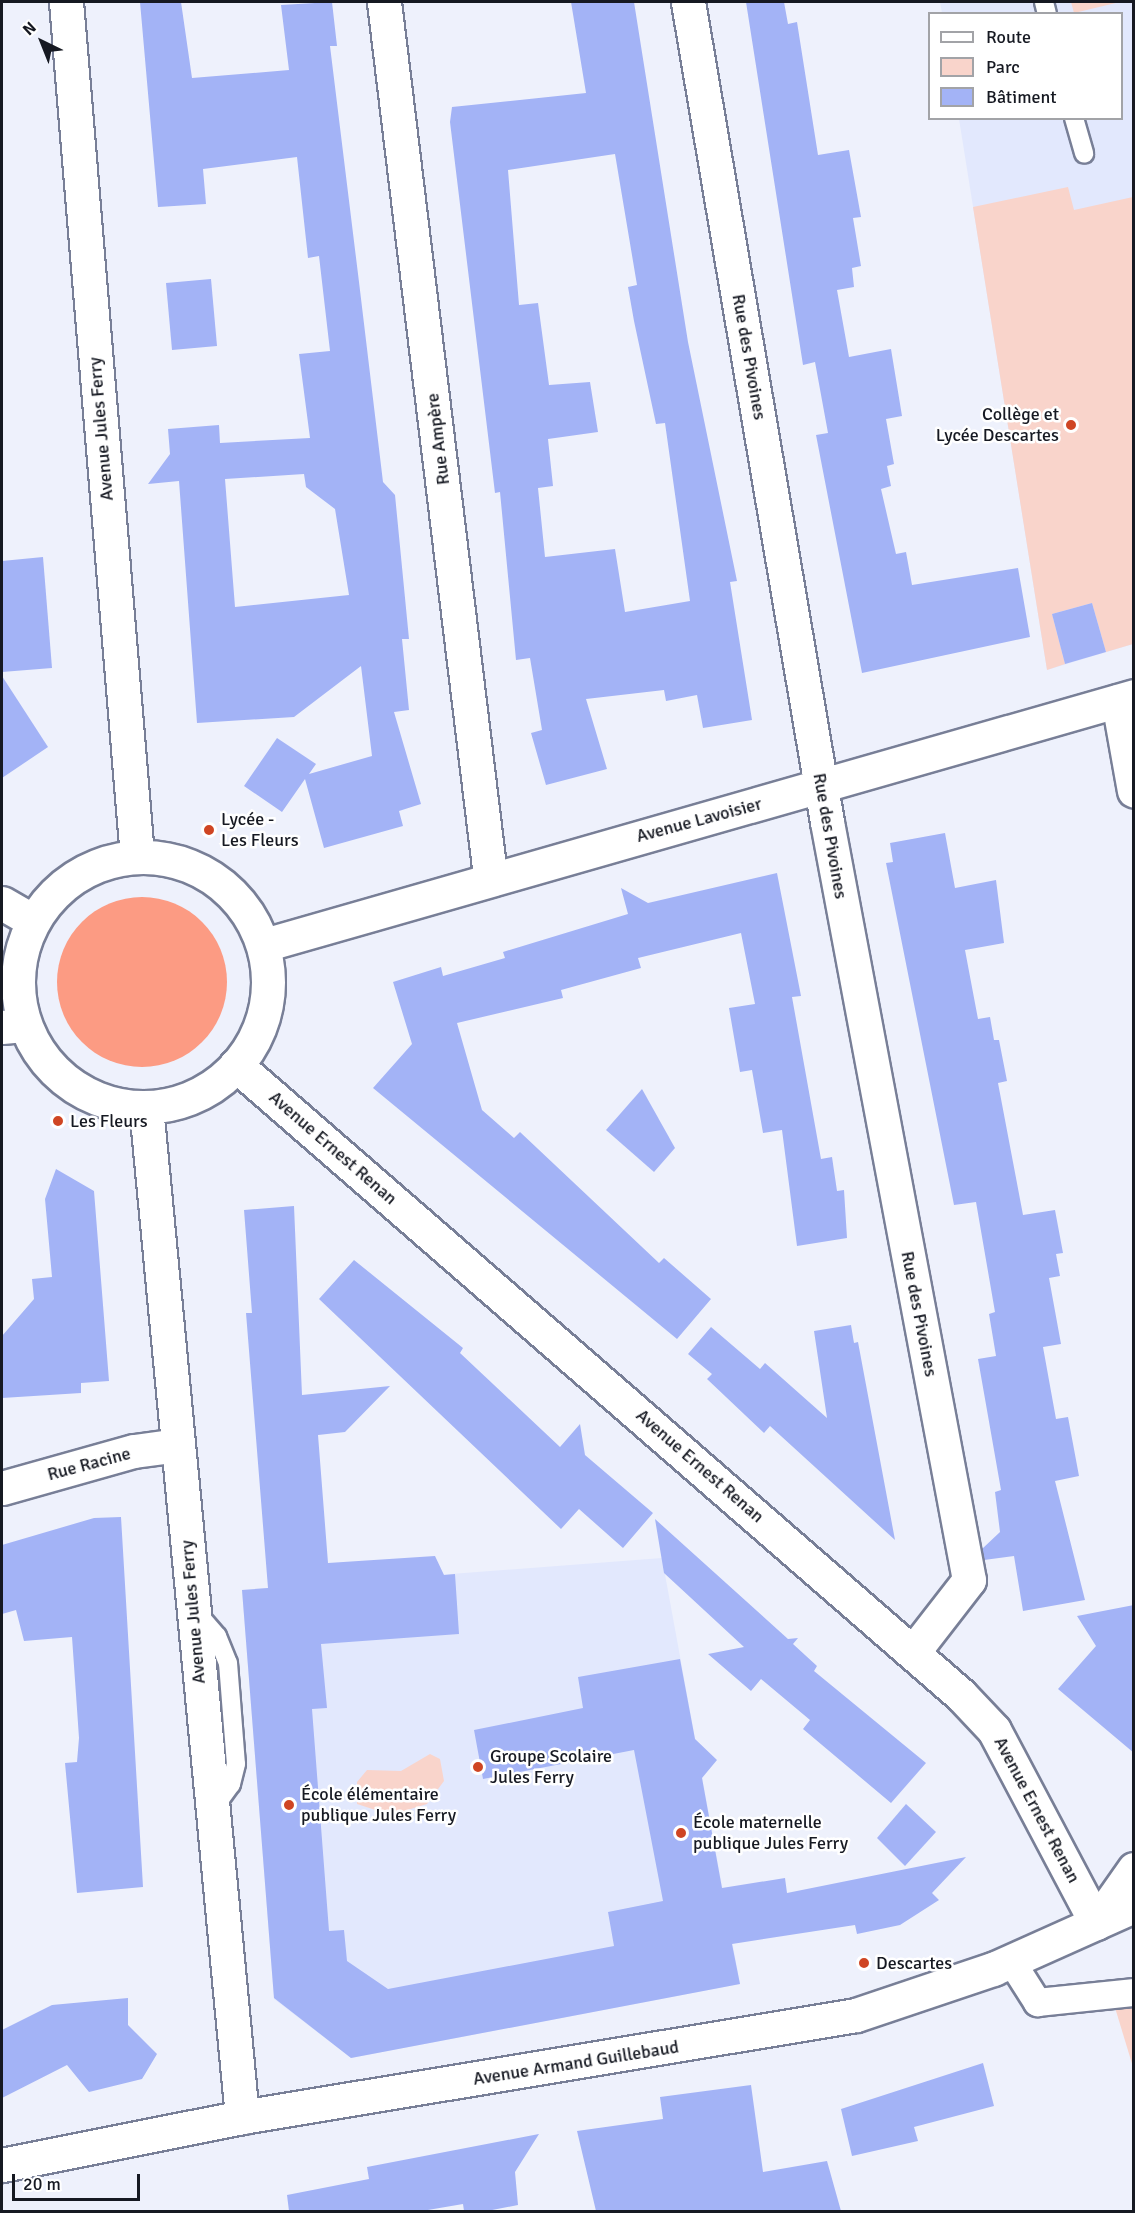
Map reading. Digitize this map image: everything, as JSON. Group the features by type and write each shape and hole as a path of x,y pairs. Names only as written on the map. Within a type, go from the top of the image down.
{"street":[{"name":"Avenue Jules Ferry","path":"66,2 137,857"},
{"name":"Rue Ampère","path":"384,2 490,876"},
{"name":"Rue des Pivoines","path":"688,2 822,787 969,1580 914,1651"},
{"path":"1126,698 1134,791"},
{"name":"Avenue Lavoisier","path":"264,945 490,876 822,787 1126,698"},
{"path":"137,857 179,862 218,881 247,912 264,945 268,992 258,1031 236,1065 210,1087 180,1102 146,1107 107,1103 72,1086 13,1026 20,954 33,921 60,888 96,866 137,857"},
{"path":"2,903 33,921"},
{"name":"Avenue Ernest Renan","path":"236,1065 914,1651 994,1730 1096,1923"},
{"name":"Avenue Jules Ferry","path":"146,1107 211,1812 242,2117"},
{"name":"Rue Racine","path":"2,1488 134,1451 178,1445"},
{"path":"1096,1923 1134,1869"},
{"name":"Avenue Armand Guillebaud","path":"2,2165 242,2117 754,2036 912,2000 1011,1961 1134,1906"},
{"path":"1011,1961 1037,2002 1134,1992"}],"lane":[{"path":"1075,120 1084,154"}],"shaded area":[{"name":"Collège et Lycée Descartes","path":"940,2 1133,2 1133,644 1047,670 959,120 1123,120 1123,12 942,12"},
{"path":"142,897 174,904 202,922 220,950 227,982 220,1014 202,1042 174,1060 142,1067 110,1060 82,1042 64,1014 57,982 64,950 82,922 110,904"},
{"name":"Groupe Scolaire Jules Ferry","path":"662,1558 740,1984 351,2058 274,1999 242,1590"}],"green space":[{"path":"1071,2 1120,2 1078,12 1074,12"},
{"name":"Collège et Lycée Descartes","path":"1068,187 1074,210 1133,197 1133,644 1106,652 1092,603 1052,614 1065,664 1047,670 973,207"},
{"path":"430,1754 440,1759 444,1781 427,1804 391,1815 357,1804 357,1782 367,1770 401,1771"},
{"path":"1133,1989 1133,2067 1113,2001"}],"building":[{"path":"140,2 181,2 192,78 289,70 281,5 332,2 337,46 330,46 383,482 395,495 409,639 402,639 409,710 394,712 421,804 399,811 403,826 324,848 305,779 282,812 244,786 277,738 316,764 309,774 372,756 361,666 294,717 197,723 179,481 148,484 170,454 168,429 219,425 220,443 310,438 299,354 330,351 319,256 308,258 297,157 203,169 206,204 158,207","holes":["304,474 306,487 335,509 349,595 235,607 225,479"]},
{"path":"571,2 634,2 688,342 737,581 730,582 752,720 703,728 697,695 666,701 664,690 586,699 607,769 546,785 531,733 542,730 530,658 516,660 500,492 495,493 450,122 452,107 586,93","holes":["615,154 637,285 628,287 656,424 665,423 690,601 625,612 615,549 545,557 538,488 553,486 548,439 598,432 590,382 549,385 538,303 519,305 508,170"]},
{"path":"746,2 784,2 788,24 797,22 818,155 849,150 861,217 853,218 861,266 852,268 854,287 837,290 849,357 891,349 902,416 886,419 894,464 887,466 891,486 881,489 896,554 906,552 912,585 1018,568 1030,637 862,673 816,435 828,433 815,362 803,365"},
{"path":"211,279 217,346 172,350 166,283"},
{"path":"43,557 52,668 2,672 2,561"},
{"path":"1092,603 1106,652 1065,664 1052,614"},
{"path":"2,676 48,747 2,778"},
{"path":"945,833 955,888 996,880 1004,943 965,950 978,1019 990,1017 994,1040 999,1040 1007,1081 998,1083 1023,1215 1055,1210 1063,1253 1056,1254 1060,1276 1049,1278 1061,1344 1043,1347 1056,1419 1068,1417 1079,1476 1055,1481 1085,1600 1023,1611 1014,1556 984,1560 982,1549 1000,1532 995,1492 1001,1490 978,1359 996,1356 989,1314 995,1312 976,1202 954,1205 886,863 893,862 890,843"},
{"path":"777,873 801,996 792,997 821,1159 832,1157 837,1191 844,1190 847,1238 797,1246 782,1130 763,1133 752,1070 740,1072 729,1008 755,1004 741,933 638,958 641,968 561,990 563,998 457,1023 482,1110 514,1138 520,1132 659,1263 664,1258 711,1299 677,1339 373,1088 412,1044 393,982 441,967 443,976 505,958 503,952 628,914 621,888 648,903"},
{"path":"642,1089 675,1148 654,1172 606,1130"},
{"path":"56,1169 94,1191 109,1381 81,1383 81,1393 2,1398 2,1336 34,1299 32,1279 52,1277 45,1199"},
{"path":"294,1206 302,1395 390,1386 345,1432 318,1435 328,1563 435,1556 444,1575 455,1574 459,1634 321,1644 327,1708 312,1709 329,1931 344,1930 347,1961 388,1989 614,1946 608,1912 663,1901 634,1750 483,1779 474,1730 583,1708 578,1677 680,1659 695,1739 717,1760 702,1778 722,1888 785,1878 787,1893 966,1857 932,1893 939,1900 900,1925 857,1934 855,1925 732,1944 740,1984 351,2058 274,1998 242,1590 268,1588 246,1313 252,1313 244,1210"},
{"path":"354,1260 463,1348 460,1353 560,1447 580,1424 585,1455 653,1513 623,1548 579,1509 561,1529 319,1299"},
{"path":"851,1325 854,1343 858,1342 895,1540 770,1426 764,1433 707,1379 712,1374 688,1354 711,1327 760,1369 765,1363 827,1418 814,1331"},
{"path":"121,1517 143,1887 77,1893 65,1763 77,1762 79,1738 72,1637 24,1641 16,1610 2,1614 2,1545 94,1518"},
{"path":"655,1519 788,1639 798,1638 793,1644 817,1666 814,1671 926,1763 891,1803 803,1729 810,1720 761,1679 751,1691 708,1654 744,1647 664,1573"},
{"path":"1134,1605 1134,1753 1058,1689 1096,1646 1077,1616"},
{"path":"906,1804 936,1832 905,1866 877,1838"},
{"path":"128,1998 128,2025 157,2054 142,2079 89,2092 67,2065 2,2098 2,2030 52,2005"},
{"path":"983,2063 994,2106 914,2127 918,2141 852,2156 841,2109"},
{"path":"751,2085 763,2172 827,2161 841,2211 596,2211 577,2131 663,2119 660,2097"},
{"path":"539,2134 515,2172 518,2205 487,2211 464,2211 463,2204 422,2211 289,2211 287,2195 369,2179 367,2167"}],"place":[{"name":"Collège et Lycée Descartes","path":"1071,425"},
{"name":"Lycée - Les Fleurs","path":"209,830"},
{"name":"Les Fleurs","path":"58,1121"},
{"name":"Groupe Scolaire Jules Ferry","path":"478,1767"},
{"name":"École élémentaire publique Jules Ferry","path":"289,1805"},
{"name":"École maternelle publique Jules Ferry","path":"681,1833"},
{"name":"Descartes","path":"864,1963"}]}
